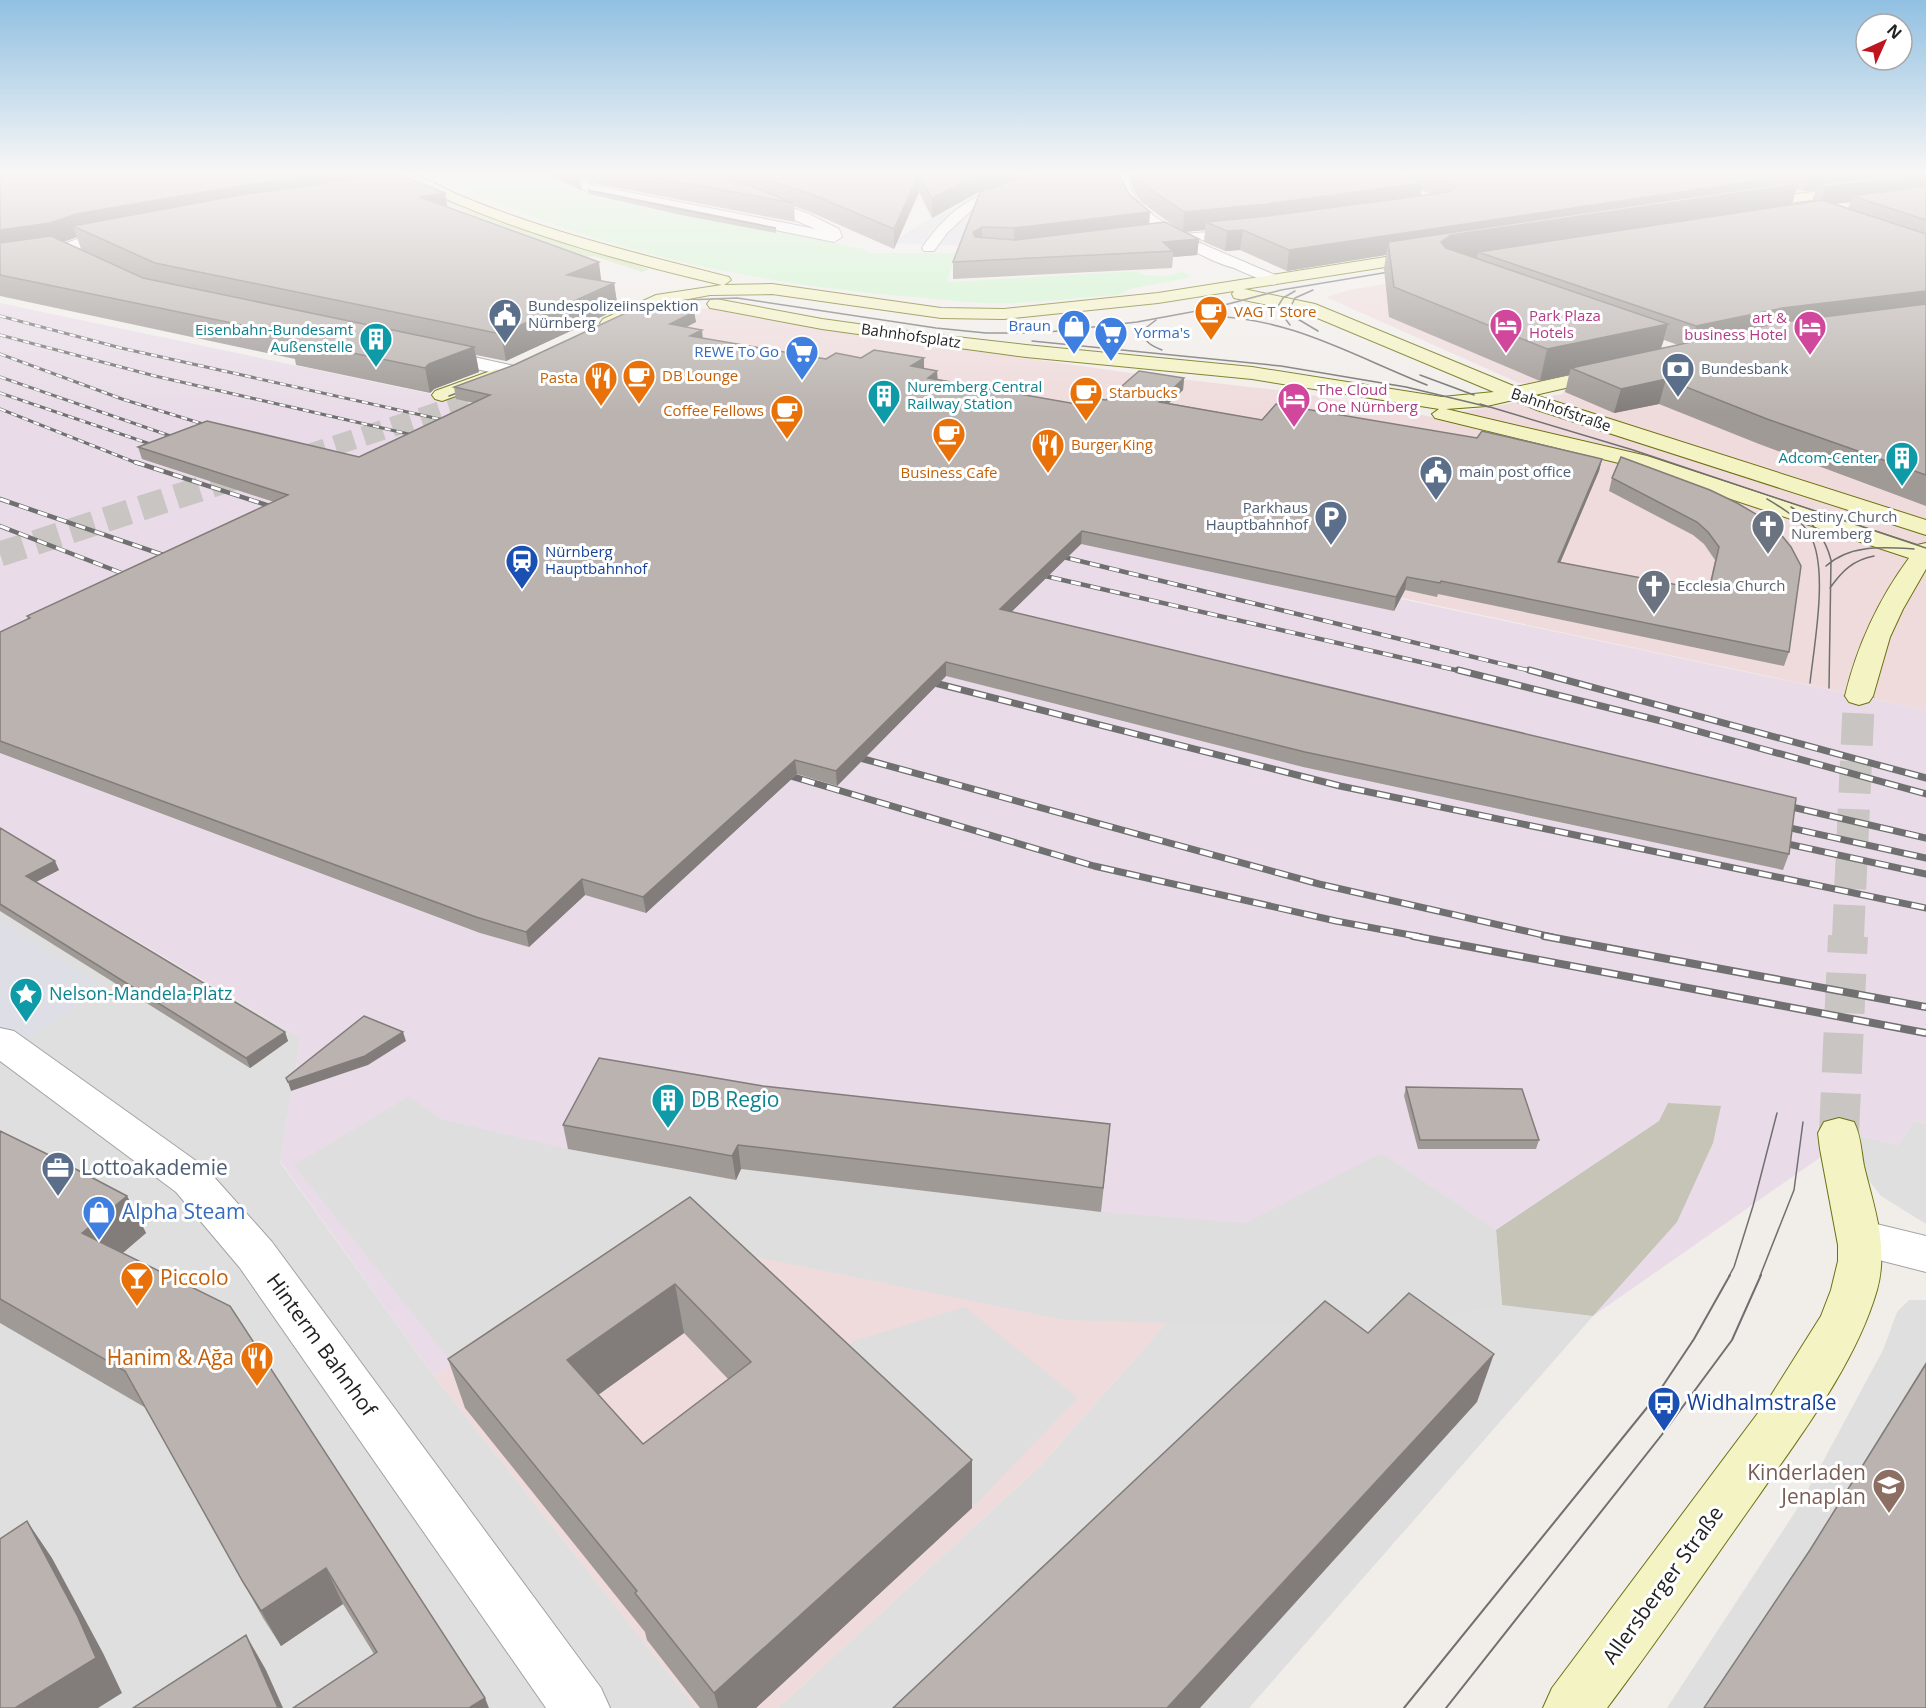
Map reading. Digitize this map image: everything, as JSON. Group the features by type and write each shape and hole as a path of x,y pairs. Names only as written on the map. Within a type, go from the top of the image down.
{"main road":[{"path":"564,253 601,267"},
{"path":"609,253 772,289"},
{"name":"Bahnhofsplatz","path":"1443,253 1274,280 1057,310 974,314 898,308 772,289 710,290 657,300 596,334 667,309 717,303 822,324 969,344 1196,366 1449,403 1471,402 1514,394 1629,368"},
{"path":"633,276 649,276 658,273 660,269 657,265"},
{"path":"650,284 717,303"},
{"name":"Bahnhofstraße","path":"1199,291 1256,296 1309,308 1514,394 1603,426 1917,525"},
{"path":"442,395 518,373"},
{"path":"472,401 518,373"},
{"name":"Bahnhofsplatz","path":"1322,383 1390,404 1438,413"},
{"name":"Bahnhofstraße","path":"1438,413 1623,457 1925,553"},
{"path":"1859,696 1864,672 1876,637 1904,582 1925,553 1917,525"},
{"name":"Allersberger Straße","path":"1572,1708 1794,1404 1849,1304 1856,1283 1860,1238 1839,1155 1839,1133"}],"street":[{"path":"0,259 43,253"},
{"path":"67,253 86,261"},
{"path":"1212,253 1274,280"},
{"path":"411,350 518,373"},
{"name":"Hinterm Bahnhof","path":"0,1041 191,1180 256,1255 581,1708"},
{"path":"1860,1238 1926,1254"}],"shaded area":[{"path":"1446,274 1669,352 1536,384 1519,383 1326,297 1349,290"},
{"path":"0,303 1926,710 1926,1123 1914,1121 1898,1145 1854,1134 1593,1316 1502,1305 1390,1329 1066,1320 653,1236 434,1376 280,1161 301,1038 0,860"},
{"path":"711,308 954,348 1145,375 1294,392 1433,417 1563,394 1565,388 1583,383 1926,321 1926,710 1191,553 572,358 672,311"},
{"path":"0,862 301,1038 280,1162 434,1376 696,1708 0,1708"},
{"name":"Nelson-Mandela-Platz","path":"0,921 103,988 0,1057"},
{"path":"409,1096 441,1119 568,1149 735,1179 741,1169 1101,1212 1246,1223 1381,1153 1496,1230 1502,1305 1390,1329 1066,1320 653,1236 453,1364 294,1165"},
{"path":"1668,1103 1721,1106 1713,1143 1677,1222 1593,1316 1502,1305 1496,1230 1659,1121"},
{"path":"1914,1121 1926,1123 1926,1224 1881,1196 1863,1173 1854,1134 1898,1145"},
{"path":"653,1236 1066,1319 1167,1322 1042,1464 778,1708 696,1708 434,1376"},
{"path":"1909,1300 1926,1300 1926,1708 1667,1708 1799,1506 1883,1350 1897,1312"},
{"path":"1502,1305 1593,1316 1249,1708 778,1708 1042,1464 1167,1322 1390,1329"},
{"path":"965,1307 1078,1398 974,1506 826,1363 854,1341"}],"green space":[{"path":"574,253 599,253 649,269 642,272 594,256 585,257"},
{"path":"647,253 956,253 947,282 1138,271 1141,274 1162,276 1182,271 1191,277 1130,289 1118,295 982,303 790,283"}],"building":[{"path":"0,253 88,253 143,278 474,347 429,364 425,368 290,340 299,337 0,275"},
{"path":"132,253 573,253 599,262 567,275 614,283 501,334 155,263"},
{"path":"957,253 1139,253 953,262"},
{"path":"1389,253 1460,253 1668,324 1547,349 1394,287"},
{"path":"1480,253 1926,253 1926,291 1782,308 1696,326"},
{"path":"645,304 694,312 670,324 702,330 690,336 826,359 836,353 861,358 874,350 924,358 911,366 937,371 928,378 1082,405 1090,398 1106,400 1139,371 1184,378 1159,402 1262,420 1276,404 1477,438 1482,431 1602,459 1558,562 1709,591 1719,547 1708,532 1697,522 1612,478 1621,457 1710,490 1761,517 1779,532 1791,547 1801,566 1789,652 1441,581 1440,583 1407,577 1396,597 1082,531 1000,609 1796,798 1789,854 1305,752 946,662 836,771 795,760 643,897 582,879 526,932 476,917 0,741 0,632 30,618 27,616 288,495 138,447 207,421 359,457 490,395 454,387 514,365"},
{"path":"1926,304 1926,475 1767,419 1666,379 1621,389 1571,368 1783,322"},
{"path":"0,828 55,861 26,876 285,1032 246,1058 0,904"},
{"path":"364,1016 403,1032 365,1056 288,1082 286,1078"},
{"path":"599,1058 763,1086 1110,1124 1103,1188 738,1145 732,1156 563,1125"},
{"path":"1406,1087 1522,1089 1539,1140 1420,1140"},
{"path":"0,1131 127,1196 82,1233 230,1306 485,1698 469,1708 293,1708 377,1652 326,1568 261,1611 125,1371 0,1299"},
{"path":"690,1197 972,1460 714,1693 635,1593 637,1591 448,1359","holes":["675,1284 751,1362 643,1444 567,1360"]},
{"path":"1409,1293 1494,1354 1167,1708 893,1708 1325,1301 1368,1333"},
{"path":"1926,1364 1926,1708 1704,1708 1810,1550"},
{"path":"27,1521 78,1617 96,1658 15,1708 0,1708 0,1539"},
{"path":"246,1635 278,1708 133,1708"}],"tunnel":[{"path":"278,464 472,401"},
{"path":"0,554 283,462"},
{"path":"1848,937 1859,696"},
{"path":"1839,1133 1848,936"}],"tram line":[{"path":"640,311 686,300 737,298 936,328 986,333 1040,333 1137,322 1213,308 1281,290 1401,270"},
{"path":"1313,290 1295,298 1290,308 1296,318 1318,331"},
{"path":"1290,325 1277,308 1283,298 1295,291"},
{"path":"1206,316 1236,318 1293,330 1427,385"},
{"path":"1156,320 1143,330 1143,334 1149,343 1162,350"},
{"path":"1032,341 1281,366 1406,387 1489,407"},
{"path":"1420,375 1474,395"},
{"path":"449,396 471,388"},
{"path":"1480,404 1633,450 1926,548"},
{"path":"1767,499 1802,524 1816,549 1819,567 1819,607 1810,683"},
{"path":"1791,507 1816,529 1825,543 1831,562"},
{"path":"1831,562 1856,550 1868,548 1914,549"},
{"path":"1831,587 1849,567 1860,560 1874,556"},
{"path":"1826,566 1831,562"},
{"path":"1831,562 1831,587"},
{"path":"1829,688 1831,587"},
{"path":"1729,1276 1734,1267 1753,1206 1777,1113"},
{"path":"1760,1276 1794,1190 1803,1122"},
{"path":"1404,1708 1654,1399 1694,1339 1730,1275"},
{"path":"1446,1708 1664,1432 1732,1340 1761,1275"}],"railway":[{"path":"0,316 121,348 457,423"},
{"path":"0,335 155,376 426,438"},
{"path":"0,354 122,399 216,428"},
{"path":"0,377 185,441"},
{"path":"0,393 162,448"},
{"path":"0,409 139,464"},
{"path":"135,462 282,510"},
{"path":"0,499 175,559"},
{"path":"0,526 137,579"},
{"path":"1051,554 1535,672"},
{"path":"1032,573 1464,672"},
{"path":"1458,670 1661,721 1926,794"},
{"path":"1529,670 1926,778"},
{"path":"923,680 1340,786 1926,908"},
{"path":"849,755 1319,884 1552,937"},
{"path":"777,772 1094,866 1336,921 1421,937"},
{"path":"1779,804 1926,838"},
{"path":"1777,825 1926,858"},
{"path":"1774,841 1926,874"},
{"path":"1413,936 1926,1033"},
{"path":"1544,936 1926,1007"}],"place":[{"name":"VAG T Store","path":"1211,341"},
{"name":"Bundespolizeiinspektion Nürnberg","path":"505,344"},
{"name":"Park Plaza Hotels","path":"1506,354"},
{"name":"Braun","path":"1074,355"},
{"name":"art & business Hotel","path":"1810,356"},
{"name":"Yorma's","path":"1111,362"},
{"name":"Eisenbahn-Bundesamt Außenstelle","path":"376,368"},
{"name":"REWE To Go","path":"802,381"},
{"name":"Bundesbank","path":"1678,398"},
{"name":"DB Lounge","path":"639,405"},
{"name":"Pasta","path":"601,407"},
{"name":"Starbucks","path":"1086,422"},
{"name":"Nuremberg Central Railway Station","path":"884,425"},
{"name":"The Cloud One Nürnberg","path":"1294,428"},
{"name":"Coffee Fellows","path":"787,440"},
{"name":"Business Cafe","path":"949,463"},
{"name":"Burger King","path":"1048,474"},
{"name":"Adcom-Center","path":"1902,487"},
{"name":"main post office","path":"1436,501"},
{"name":"Parkhaus Hauptbahnhof","path":"1331,546"},
{"name":"Destiny Church Nuremberg","path":"1768,555"},
{"name":"Nürnberg Hauptbahnhof","path":"522,590"},
{"name":"Ecclesia Church","path":"1654,615"},
{"name":"Nelson-Mandela-Platz","path":"26,1023"},
{"name":"DB Regio","path":"668,1129"},
{"name":"Lottoakademie","path":"58,1197"},
{"name":"Alpha Steam","path":"99,1241"},
{"name":"Piccolo","path":"137,1307"},
{"name":"Hanim & Ağa","path":"257,1387"},
{"name":"Widhalmstraße","path":"1664,1432"},
{"name":"Kinderladen Jenaplan","path":"1889,1514"}]}
